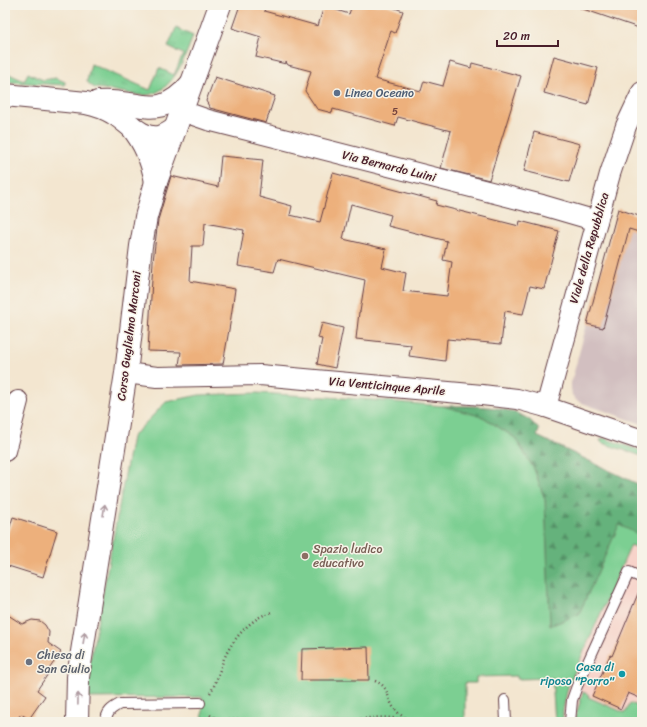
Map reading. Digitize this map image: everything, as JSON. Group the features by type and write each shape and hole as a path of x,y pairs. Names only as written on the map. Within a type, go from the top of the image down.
{"street":[{"name":"Corso Guglielmo Marconi","path":"77,722 78,677 126,374 141,246 146,217 156,182 220,5"},
{"path":"5,96 86,103 116,102 152,107 162,106 173,101 183,93 192,82"},
{"name":"Viale della Repubblica","path":"546,407 610,174 626,126 642,92"},
{"path":"86,103 112,112 141,133 151,137 158,137 175,128"},
{"path":"141,106 149,109 163,121 175,128"},
{"name":"Via Bernardo Luini","path":"175,128 208,120 542,205 597,221"},
{"path":"131,126 138,135 153,164 156,182"},
{"name":"Via Venticinque Aprile","path":"126,374 157,377 260,375 517,399 546,407 642,440"},
{"path":"5,451 18,400"}],"lane":[{"path":"570,722 572,700 577,686 629,572 642,578"},
{"path":"505,700 506,722"},
{"path":"106,722 106,717 111,708 120,704 200,703"}],"path":[{"path":"254,722 249,720 218,718 210,714 204,705 200,703 212,691 218,679 221,665 226,654 237,638 249,624 260,616 273,612"},
{"path":"375,681 381,683 386,689 391,703 398,713 409,720"},
{"path":"344,722 368,718 388,718 415,722"},
{"path":"404,722 409,720"}],"shaded area":[{"path":"618,209 642,217 642,424 576,400 572,395 571,388 571,383"},
{"path":"619,525 642,536 642,722 555,722 550,626 579,614"}],"green space":[{"path":"176,28 193,36 185,56 174,76 168,84 159,91 149,95 138,95 95,88 87,81 91,64 150,90 159,68 174,75 183,54 168,47"},
{"path":"5,72 24,81 28,73 43,80 56,78 65,82 65,85 8,82 5,81"},
{"path":"257,393 443,406 483,417 515,438 534,469 545,500 550,626 579,614 619,525 642,536 642,550 631,545 568,687 563,710 563,722 555,722 552,678 517,679 517,676 476,677 476,683 465,683 465,722 203,722 202,697 84,698 132,437 166,402 199,395"},
{"path":"443,406 489,407 512,411 522,415 531,421 539,430 537,436 642,486 642,536 619,526 579,614 550,626 545,500 534,469 515,438 483,417"},
{"path":"603,438 642,451 642,456 602,443 600,440"},
{"path":"583,692 589,695 588,697 625,713 630,703 642,708 642,722 576,722 576,715"}],"building":[{"path":"240,5 266,5 264,11 318,26 324,6 349,14 352,5 387,5 403,11 395,33 391,31 375,79 421,91 424,81 443,86 450,62 471,68 472,63 521,76 489,180 441,168 451,131 398,117 395,126 333,109 332,113 317,109 305,91 311,71 288,65 286,62 286,64 256,57 261,37 232,28"},
{"path":"580,5 642,5 642,29 580,8"},
{"path":"554,56 598,68 588,105 544,93"},
{"path":"215,77 275,96 266,123 210,108 206,101"},
{"path":"534,132 580,144 569,182 524,171"},
{"path":"221,156 263,160 259,197 292,206 290,215 320,222 333,173 437,201 436,205 519,226 520,221 559,231 544,289 530,286 523,314 505,311 501,344 447,339 445,361 409,356 411,345 356,339 365,280 278,259 274,272 238,266 244,230 205,223 203,246 192,246 190,281 235,289 223,364 179,365 181,352 148,351 153,261 158,220 171,176 218,187","holes":["351,204 391,215 388,226 447,241 443,260 452,262 447,296 403,291 406,273 382,267 386,249 343,239"]},
{"path":"618,209 642,217 642,233 629,229 603,328 587,324"},
{"path":"322,323 343,328 335,368 317,364 322,339 318,338"},
{"path":"13,517 57,531 43,577 5,565 5,542"},
{"name":"Casa di riposo \"Porro\"","path":"642,584 642,699 628,693 621,709 592,696 610,655 612,656"},
{"name":"Chiesa di San Giulio","path":"5,613 22,624 32,620 40,621 45,625 49,632 48,643 61,652 37,690 45,696 29,719 21,714 15,722 5,722"},
{"path":"368,647 369,680 301,680 302,649"}],"place":[{"name":"Linea Oceano","path":"337,93"},
{"name":"Spazio ludico educativo","path":"305,556"},
{"name":"Chiesa di San Giulio","path":"29,662"},
{"name":"Casa di riposo \"Porro\"","path":"622,674"}]}
